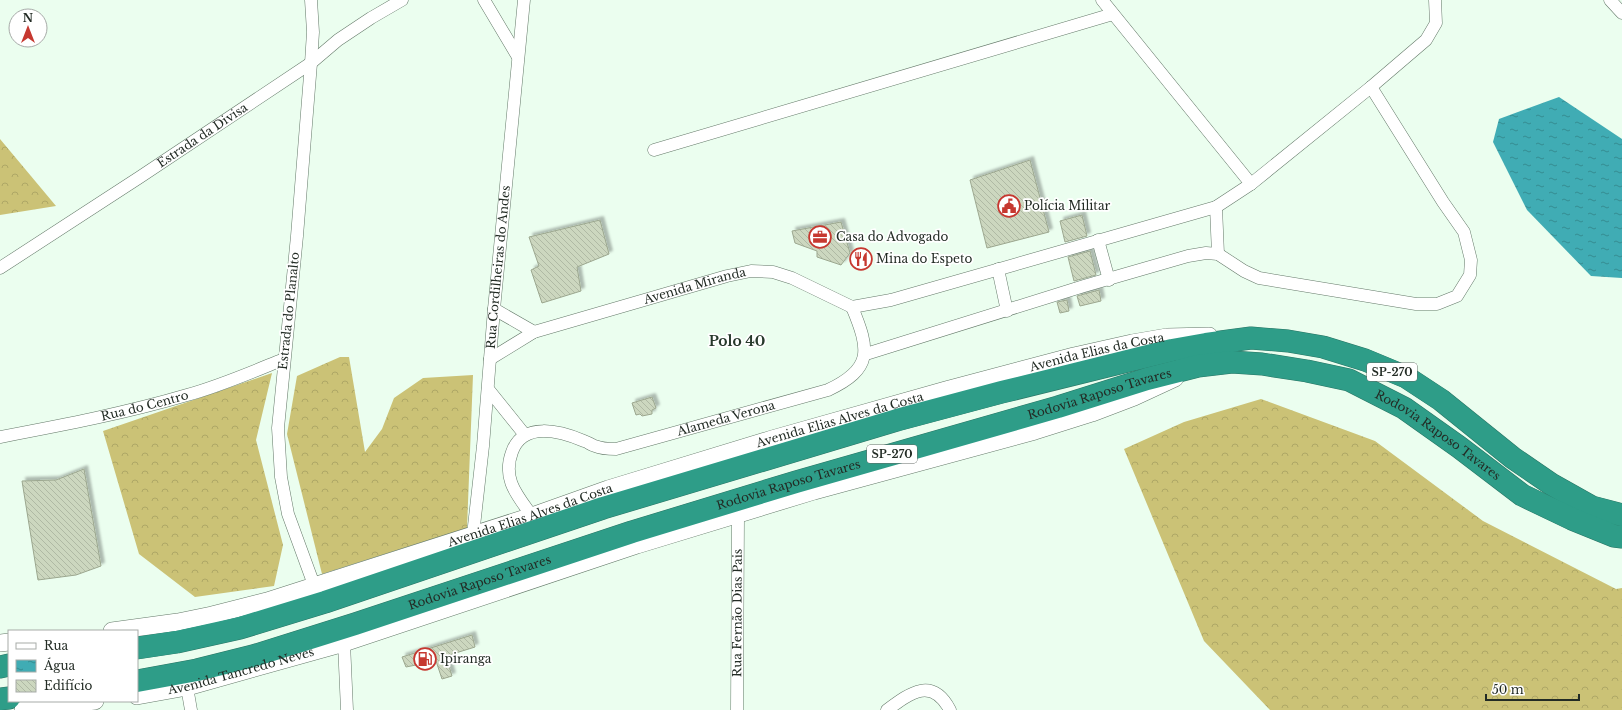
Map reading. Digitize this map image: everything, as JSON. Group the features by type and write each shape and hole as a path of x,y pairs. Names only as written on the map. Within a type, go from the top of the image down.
{"highway":[{"name":"Rodovia Raposo Tavares","path":"138,648 177,642 247,626 325,602 603,508 897,420 1164,352 1206,344 1251,338 1288,341 1323,347 1365,360 1406,378 1441,400 1513,458 1551,484 1592,507 1622,515"},
{"name":"Rodovia Raposo Tavares","path":"138,681 198,670 253,656 370,619 632,532 948,437 1198,366 1232,362 1262,364 1350,380 1404,408 1459,447 1522,495 1572,519 1614,536 1622,537"}],"main road":[{"name":"Avenida Elias da Costa","path":"946,390 1074,356 1167,337 1204,336 1251,338"},
{"name":"Avenida Tancredo Neves","path":"138,696 187,687 344,644 637,545 814,491 1035,432 1092,413 1163,385 1198,366"},
{"name":"Avenida Elias Alves da Costa","path":"119,630 212,615 266,601 532,516 608,489 757,443 946,390"},
{"path":"22,710 87,702"}],"street":[{"name":"Estrada do Planalto","path":"311,0 313,32 311,63 297,236 278,428 281,477 288,514 314,585"},
{"name":"Estrada da Divisa","path":"0,268 311,63 338,40 371,18 402,0"},
{"path":"484,0 518,58"},
{"name":"Rua Cordilheiras do Andes","path":"473,535 524,0"},
{"path":"1102,0 1251,184"},
{"path":"1371,87 1443,202 1464,232 1471,260 1470,275 1457,296 1438,304 1416,304 1259,278 1244,272 1218,254 1206,253 1188,256 1084,286 866,354 862,331 852,307 891,300 1216,207 1251,184 1371,87 1426,40 1436,23 1435,0"},
{"path":"1610,0 1622,13"},
{"path":"654,150 1113,14"},
{"path":"1216,207 1218,254"},
{"path":"1098,240 1109,280"},
{"path":"998,269 1007,311"},
{"name":"Avenida Miranda","path":"490,359 534,332 727,276 751,271 773,272 792,278 852,307"},
{"path":"494,309 534,332"},
{"name":"Alameda Verona","path":"525,435 542,431 553,432 585,441 595,446 616,449 828,390 846,382 858,369 866,354"},
{"name":"Rua do Centro","path":"0,437 68,424 188,395 230,381 284,359"},
{"path":"488,389 525,435 519,439 514,446 508,462 509,478 516,493 532,516"},
{"name":"Rua Fernão Dias Pais","path":"736,710 738,515"},
{"path":"344,644 347,710"},
{"path":"187,687 191,710"},
{"path":"887,710 908,694 924,690 937,694 950,710"}],"green space":[{"path":"0,139 56,206 0,215"},
{"path":"340,357 349,357 365,452 382,429 394,398 423,378 473,375 467,528 322,574 287,434 297,376"},
{"path":"272,373 256,440 283,545 274,586 195,597 139,554 103,431"},
{"path":"1261,399 1375,441 1483,521 1616,589 1622,588 1622,710 1270,710 1204,641 1124,449 1184,422"}],"water":[{"path":"1559,97 1622,139 1622,278 1591,276 1527,210 1493,142 1499,119"}],"building":[{"name":"Polícia Militar","path":"1030,160 1049,232 987,248 970,180"},
{"path":"1082,215 1087,236 1065,242 1060,221"},
{"path":"600,220 609,254 577,267 581,291 542,303 531,270 539,266 529,237"},
{"name":"Casa do Advogado","path":"841,222 850,253 841,265 817,257 817,251 795,243 792,231"},
{"path":"1090,251 1096,275 1074,281 1068,257"},
{"path":"1099,290 1101,301 1080,306 1077,296"},
{"path":"1067,300 1069,311 1060,313 1057,302"},
{"path":"652,397 656,408 652,410 652,414 642,416 640,414 636,415 632,403"},
{"path":"84,469 101,566 76,575 38,580 22,481 56,480"},
{"name":"Ipiranga","path":"472,635 475,647 446,656 452,676 442,679 436,661 406,667 402,657"}],"place":[{"name":"Polícia Militar","path":"1009,206"},
{"name":"Casa do Advogado","path":"820,237"},
{"name":"Mina do Espeto","path":"861,259"},
{"name":"Ipiranga","path":"425,659"}],"district":[{"name":"Polo 40","path":"737,341"}]}
